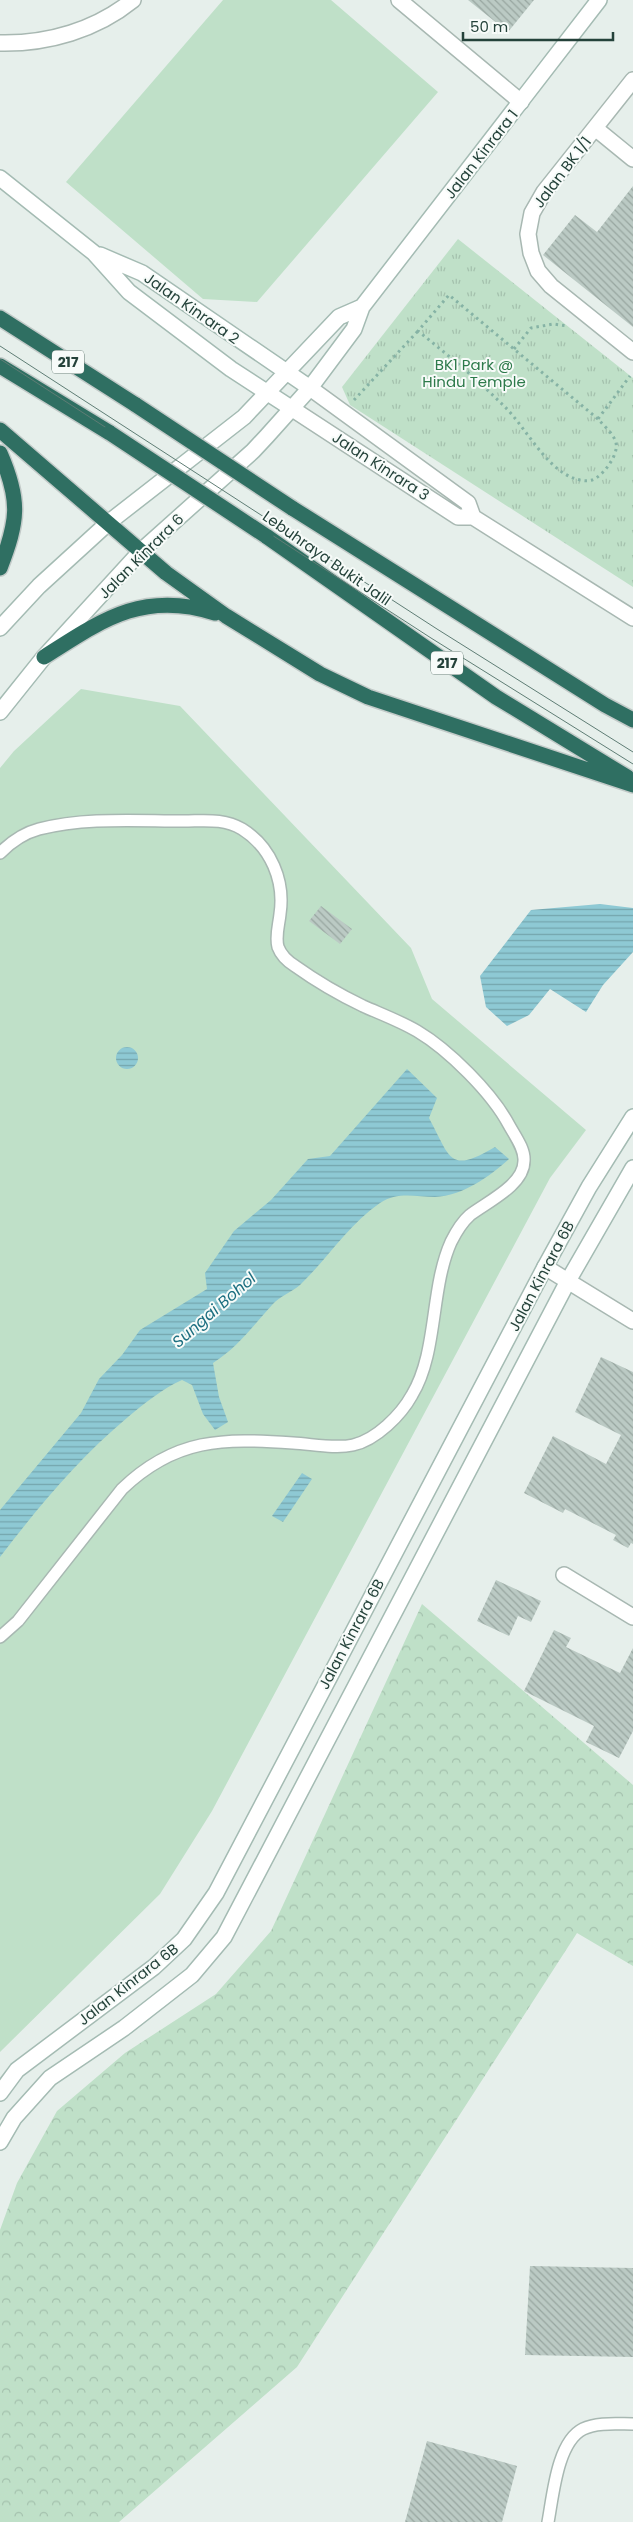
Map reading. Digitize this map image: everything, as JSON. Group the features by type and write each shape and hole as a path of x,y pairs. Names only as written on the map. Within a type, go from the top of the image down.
{"highway":[{"name":"Lebuhraya Bukit Jalil","path":"0,318 292,508 605,705 633,720"},
{"name":"Lebuhraya Bukit Jalil","path":"0,366 110,433 266,536 496,697 633,780"},
{"path":"0,430 166,573 226,616 320,674 368,697 633,785"},
{"path":"0,453 10,476 16,504 13,535 0,568"},
{"path":"44,657 99,621 130,610 176,605 197,607 226,616"}],"street":[{"path":"0,43 42,40 71,33 96,24 119,12 134,0"},
{"path":"399,0 521,102"},
{"name":"Jalan Kinrara 1","path":"310,388 354,329 362,307 600,0"},
{"name":"Jalan BK 1/1","path":"633,80 544,192 532,213 528,234 531,253 538,271 551,286 633,352"},
{"path":"595,128 633,159"},
{"name":"Jalan Kinrara 2","path":"0,178 94,253 129,292 224,364 291,408"},
{"name":"Jalan Kinrara 2","path":"94,253 142,273 310,388"},
{"name":"Jalan Kinrara 1","path":"268,393 285,372 339,317 362,307"},
{"name":"Jalan Kinrara 6","path":"0,712 44,657 141,551 253,451 310,388"},
{"name":"Jalan Kinrara 3","path":"310,388 468,503 474,517"},
{"path":"0,628 39,586 108,523 244,418 268,393"},
{"name":"Jalan Kinrara 3","path":"291,408 458,516 474,517 633,618"},
{"name":"Jalan Kinrara 6B","path":"0,2093 17,2070 154,1966 178,1945 216,1893 545,1267 589,1187 633,1117"},
{"name":"Jalan Kinrara 6B","path":"0,2142 14,2118 50,2078 124,2028 192,1975 224,1937 568,1281 633,1168"},
{"path":"545,1267 633,1321"},
{"path":"564,1576 633,1617"}],"lane":[{"path":"0,853 21,836 36,830 91,822 209,820 230,823 242,829 257,840 271,858 277,873 281,894 277,944 282,956 334,991 418,1032 434,1043 482,1088 504,1116 525,1156 524,1167 506,1190 469,1216 452,1240 444,1261 421,1377 412,1397 392,1421 374,1435 353,1445 236,1441 185,1448 167,1455 142,1470 122,1489 23,1615 0,1637"},
{"path":"548,2522 562,2454 572,2438 583,2429 604,2424 633,2424"}],"path":[{"path":"350,405 449,296 598,420 613,435 616,444 614,457 598,477 582,481 572,478 548,460 505,408 455,361 418,331"},
{"path":"514,349 531,328 553,324 568,326"},
{"path":"598,420 630,376"}],"green space":[{"path":"223,0 331,0 438,92 257,302 203,299 66,182"},
{"name":"BK1 Park @ Hindu Temple","path":"458,239 633,378 633,587 350,405 342,387"},
{"path":"81,689 180,706 411,948 432,999 586,1130 550,1178 212,1811 160,1894 0,2052 0,768 14,751"},
{"path":"422,1604 633,1785 633,1966 577,1933 297,2367 119,2522 0,2522 0,2230 17,2183 57,2111 125,2053 216,1994 271,1931"}],"water":[{"path":"600,904 633,908 633,952 603,985 586,1012 550,989 529,1015 507,1026 486,1007 480,976 531,910"},
{"path":"127,1047 135,1050 138,1058 135,1066 127,1069 119,1066 116,1058 119,1050"},
{"name":"Sungai Bohol","path":"407,1069 437,1098 429,1118 442,1144 453,1158 468,1160 495,1147 509,1159 485,1178 456,1193 435,1197 407,1195 387,1199 380,1203 348,1231 300,1285 275,1302 237,1344 213,1363 219,1397 228,1422 215,1430 203,1414 192,1385 182,1380 168,1388 128,1417 76,1466 0,1557 0,1510 81,1413 99,1379 122,1355 140,1330 207,1289 205,1273 234,1231 271,1200 308,1159 330,1156"},
{"path":"302,1473 312,1479 283,1522 272,1516"}],"building":[{"path":"468,0 534,0 508,32"},
{"path":"633,186 633,327 543,255 575,215 597,232"},
{"path":"321,906 352,929 340,944 309,921"},
{"path":"601,1357 633,1372 633,1544 631,1543 628,1548 613,1540 616,1535 565,1509 563,1513 524,1493 553,1436 606,1464 621,1435 575,1412"},
{"path":"496,1580 541,1601 531,1622 518,1616 509,1636 477,1621"},
{"path":"554,1630 571,1638 566,1647 620,1673 633,1648 633,1731 619,1758 586,1742 594,1726 524,1691"},
{"path":"530,2266 633,2268 633,2357 525,2355"},
{"path":"427,2441 517,2466 502,2522 405,2522"}],"tram line":[{"path":"0,346 437,629 633,752"},
{"path":"0,359 431,638 633,764"}]}
